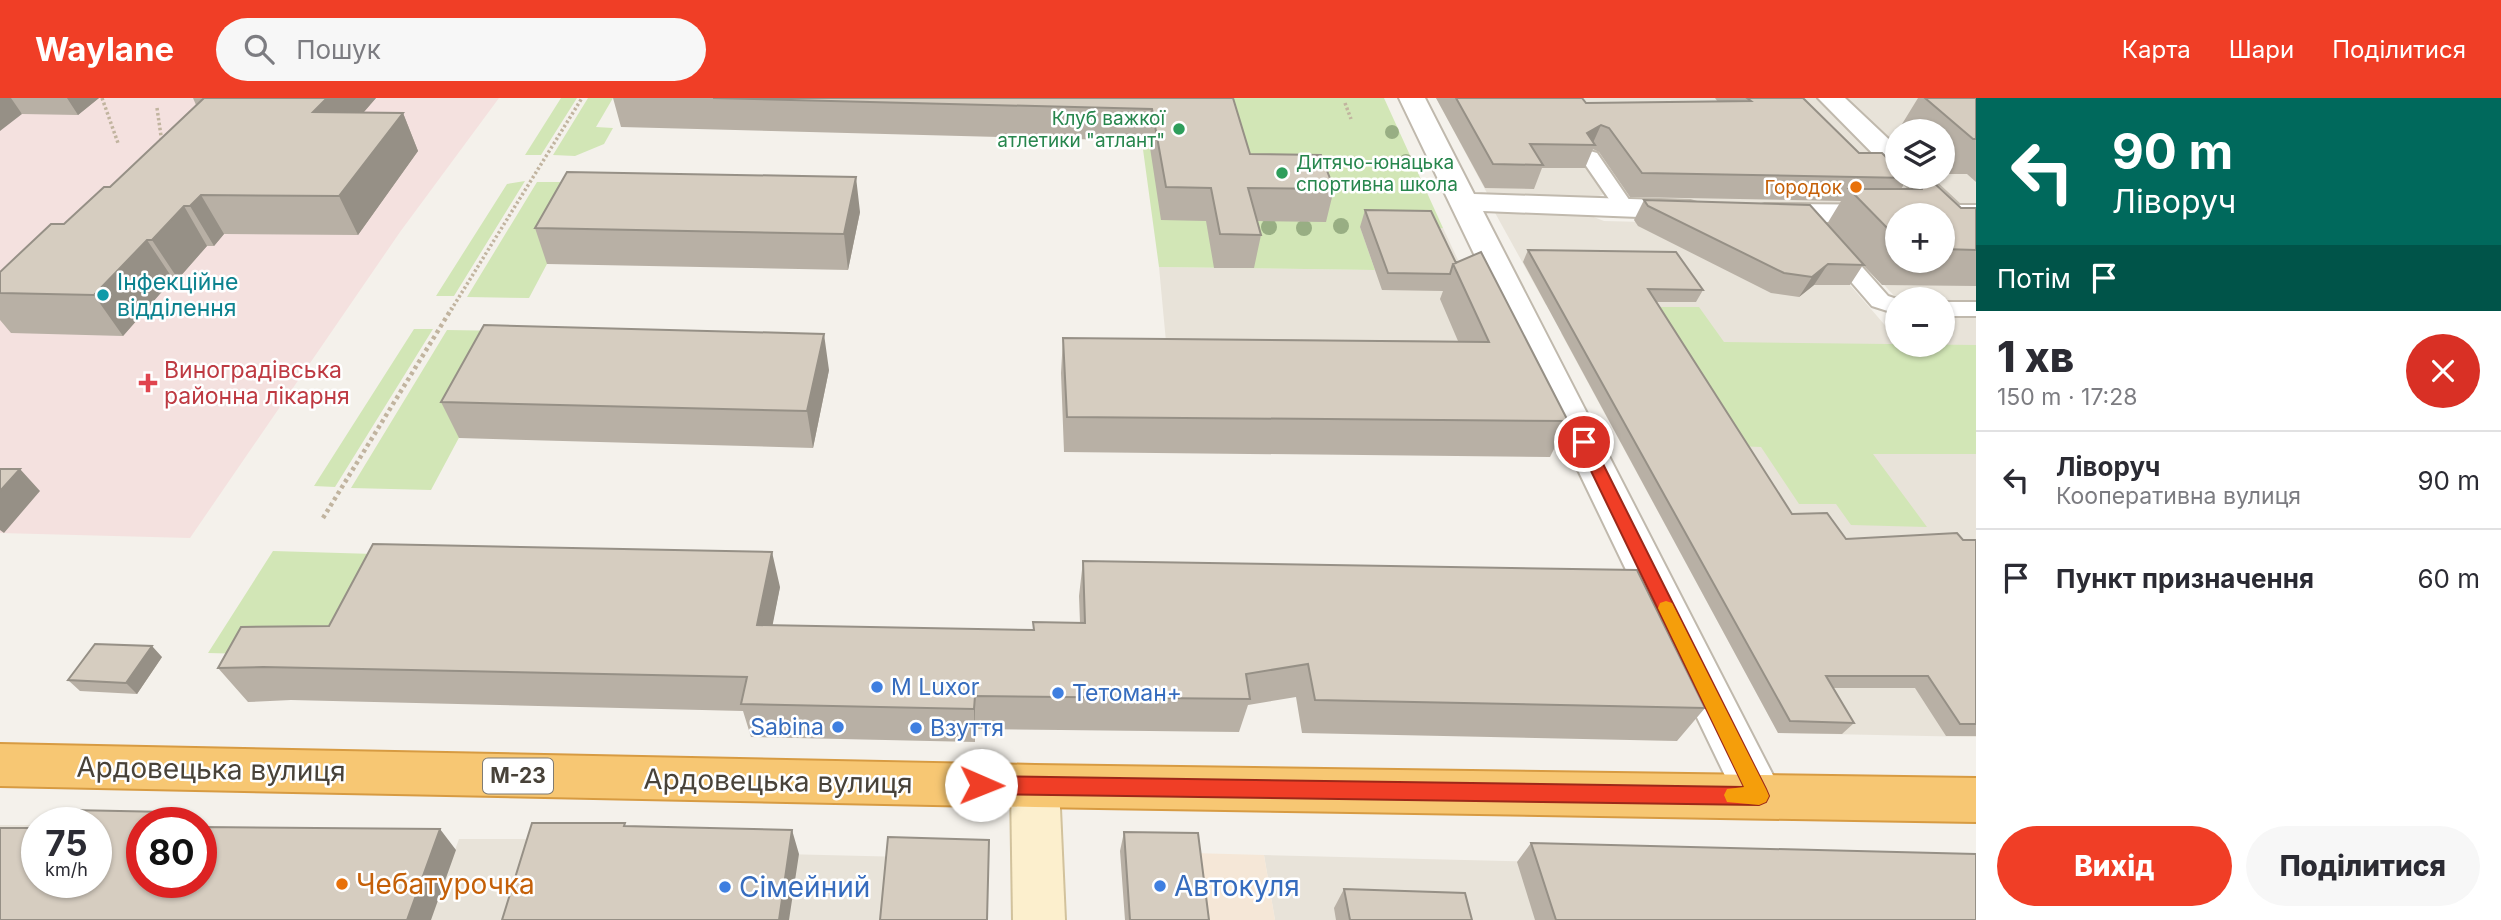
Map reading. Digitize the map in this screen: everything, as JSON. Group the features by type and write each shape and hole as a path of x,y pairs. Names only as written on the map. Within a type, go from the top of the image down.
{"highway":[{"name":"Ардовецька вулиця","path":"0,765 1035,786 1976,800"}],"main road":[{"path":"1035,786 1039,920"}],"street":[{"path":"1412,98 1759,796"},
{"path":"1831,98 1885,150"},
{"path":"1930,189 1964,214"},
{"path":"1466,202 1802,214 1964,214"}],"lane":[{"path":"1590,157 1625,208"},
{"path":"1802,214 1880,301 1885,303"},
{"path":"1955,309 1976,309"}],"path":[{"path":"102,98 118,143"},
{"path":"323,518 582,98"},
{"path":"1345,103 1351,120"},
{"path":"157,108 162,144"},
{"path":"160,153 170,144"}],"shaded area":[{"name":"Виноградівська районна лікарня","path":"0,98 499,98 400,232 190,538 0,533"},
{"path":"1436,98 1976,98 1976,737 1778,733 1561,333 1564,333 1549,305 1546,305 1494,211 1586,214 1604,221 1768,225 1817,247 1885,325 1885,357 1955,357 1955,287 1886,287 1811,205 1638,203 1625,195 1600,157 1582,157 1606,193 1595,198 1487,193"},
{"path":"1359,227 1443,228 1511,373 1169,374 1159,267 1375,270"},
{"path":"0,825 21,825 21,898 112,898 112,882 126,882 126,898 217,898 217,880 455,850 459,839 549,839 665,851 989,859 987,920 0,920"},
{"path":"1192,853 1264,855 1275,920 1125,920"},
{"path":"1264,855 1976,873 1976,920 1275,920"}],"green space":[{"path":"561,98 577,98 541,155 525,155"},
{"path":"588,98 613,98 596,127 613,128 604,144 575,156 553,155"},
{"name":"Дитячо-юнацька спортивна школа","path":"1136,98 1384,98 1443,228 1360,227 1375,270 1159,267"},
{"path":"525,181 454,296 436,296 507,184"},
{"path":"537,182 561,182 585,192 529,298 467,297"},
{"path":"1650,307 1699,307 1724,342 1885,344 1885,357 1955,357 1955,345 1976,345 1976,454 1873,454 1927,527 1851,525 1836,504 1799,504 1761,447 1736,446"},
{"path":"414,329 433,329 335,487 314,486"},
{"path":"447,330 516,331 431,490 351,488"},
{"path":"273,551 408,555 356,657 208,653"}],"building":[{"path":"204,98 327,98 313,112 403,113 339,196 201,195 190,206 184,206 152,240 147,240 94,295 0,293 0,272 51,224 64,224 104,187 110,187"},
{"path":"713,98 1233,98 1250,154 1321,155 1334,189 1248,188 1261,235 1220,234 1211,188 1166,187 1152,109"},
{"path":"1456,98 1582,98 1586,103 1803,98 1859,153 1882,153 1885,156 1885,178 1642,173 1609,128 1601,125 1587,133 1595,145 1530,144 1543,165 1493,164"},
{"path":"1925,98 1976,98 1976,139 1955,124 1955,119 1950,119"},
{"path":"567,172 856,177 844,234 535,228"},
{"path":"1849,189 1941,189 1961,208 1976,208 1976,250 1955,249 1955,203 1885,203 1885,226"},
{"path":"1644,200 1810,205 1864,265 1828,264 1812,277 1784,273 1648,206"},
{"path":"1365,210 1431,211 1456,263 1453,264 1450,274 1388,273"},
{"path":"1528,250 1676,252 1703,290 1648,289 1792,514 1827,513 1846,539 1957,533 1963,540 1976,540 1976,724 1960,724 1928,676 1826,676 1854,723 1790,721"},
{"path":"1481,252 1568,421 1067,417 1063,338 1489,342 1453,264"},
{"path":"484,325 824,334 807,411 441,402"},
{"path":"0,469 20,469 0,491"},
{"path":"373,544 772,552 757,625 1034,630 1033,622 1085,623 1083,561 1637,570 1705,708 1315,700 1308,664 1246,674 1250,699 975,696 974,709 741,704 747,677 218,668 241,627 329,626"},
{"path":"95,644 152,646 126,683 68,680"},
{"path":"112,811 126,811 126,898 217,898 217,827 440,829 407,920 0,920 0,828 21,828 21,898 112,898"},
{"path":"532,823 625,823 624,826 792,830 779,920 502,920"},
{"name":"Автокуля","path":"1124,832 1198,833 1209,920 1130,920"},
{"path":"888,837 989,840 987,920 880,920"},
{"path":"1531,843 1976,854 1976,920 1556,920"},
{"path":"1344,889 1465,893 1472,920 1350,920"}],"slow traffic":[{"path":"1666,608 1759,796 1734,795"}],"place":[{"name":"Клуб важкої атлетики \"атлант\"","path":"1179,129"},
{"name":"Дитячо-юнацька спортивна школа","path":"1282,173"},
{"name":"Городок","path":"1856,187"},
{"name":"Інфекційне відділення","path":"103,295"},
{"name":"Виноградівська районна лікарня","path":"148,383"},
{"name":"M Luxor","path":"877,687"},
{"name":"Тетоман+","path":"1058,693"},
{"name":"Sabina","path":"838,727"},
{"name":"Взуття","path":"916,728"},
{"name":"Чебатурочка","path":"342,884"},
{"name":"Автокуля","path":"1160,886"},
{"name":"Сімейний","path":"725,887"}],"route":[{"path":"981,785 1759,796 1584,442"}]}
